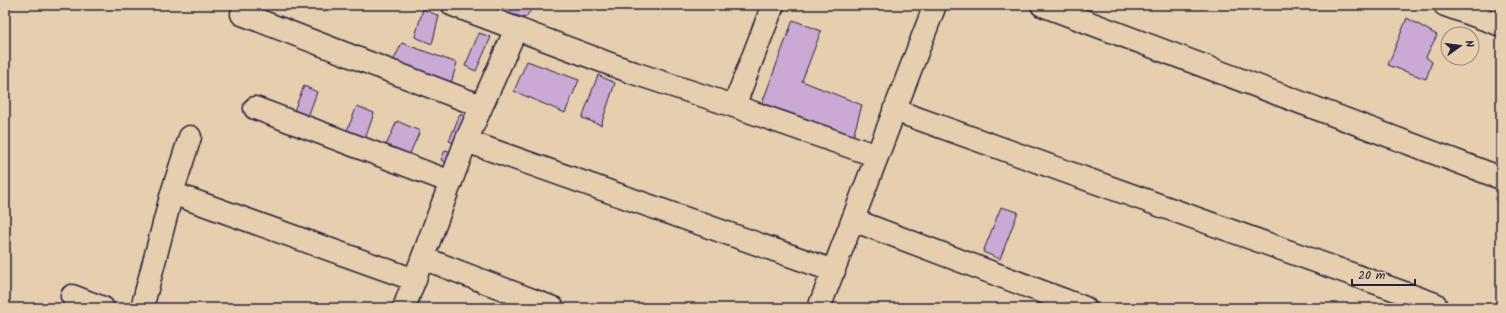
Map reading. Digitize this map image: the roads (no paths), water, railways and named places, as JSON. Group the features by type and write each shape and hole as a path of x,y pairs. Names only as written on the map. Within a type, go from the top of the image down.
{"street":[{"path":"454,5 634,73 877,156"},
{"path":"734,106 773,5"},
{"path":"819,308 934,5"},
{"path":"1042,5 1501,178"},
{"path":"1444,5 1501,25"},
{"path":"242,14 481,106"},
{"path":"404,308 466,141 516,29"},
{"path":"255,108 451,182"},
{"path":"894,110 1434,304 1433,308"},
{"path":"142,308 172,193 190,137"},
{"path":"466,141 834,271"},
{"path":"172,193 415,280"},
{"path":"852,220 1085,308"},
{"path":"423,258 553,308"},
{"path":"72,296 103,308"}]}
